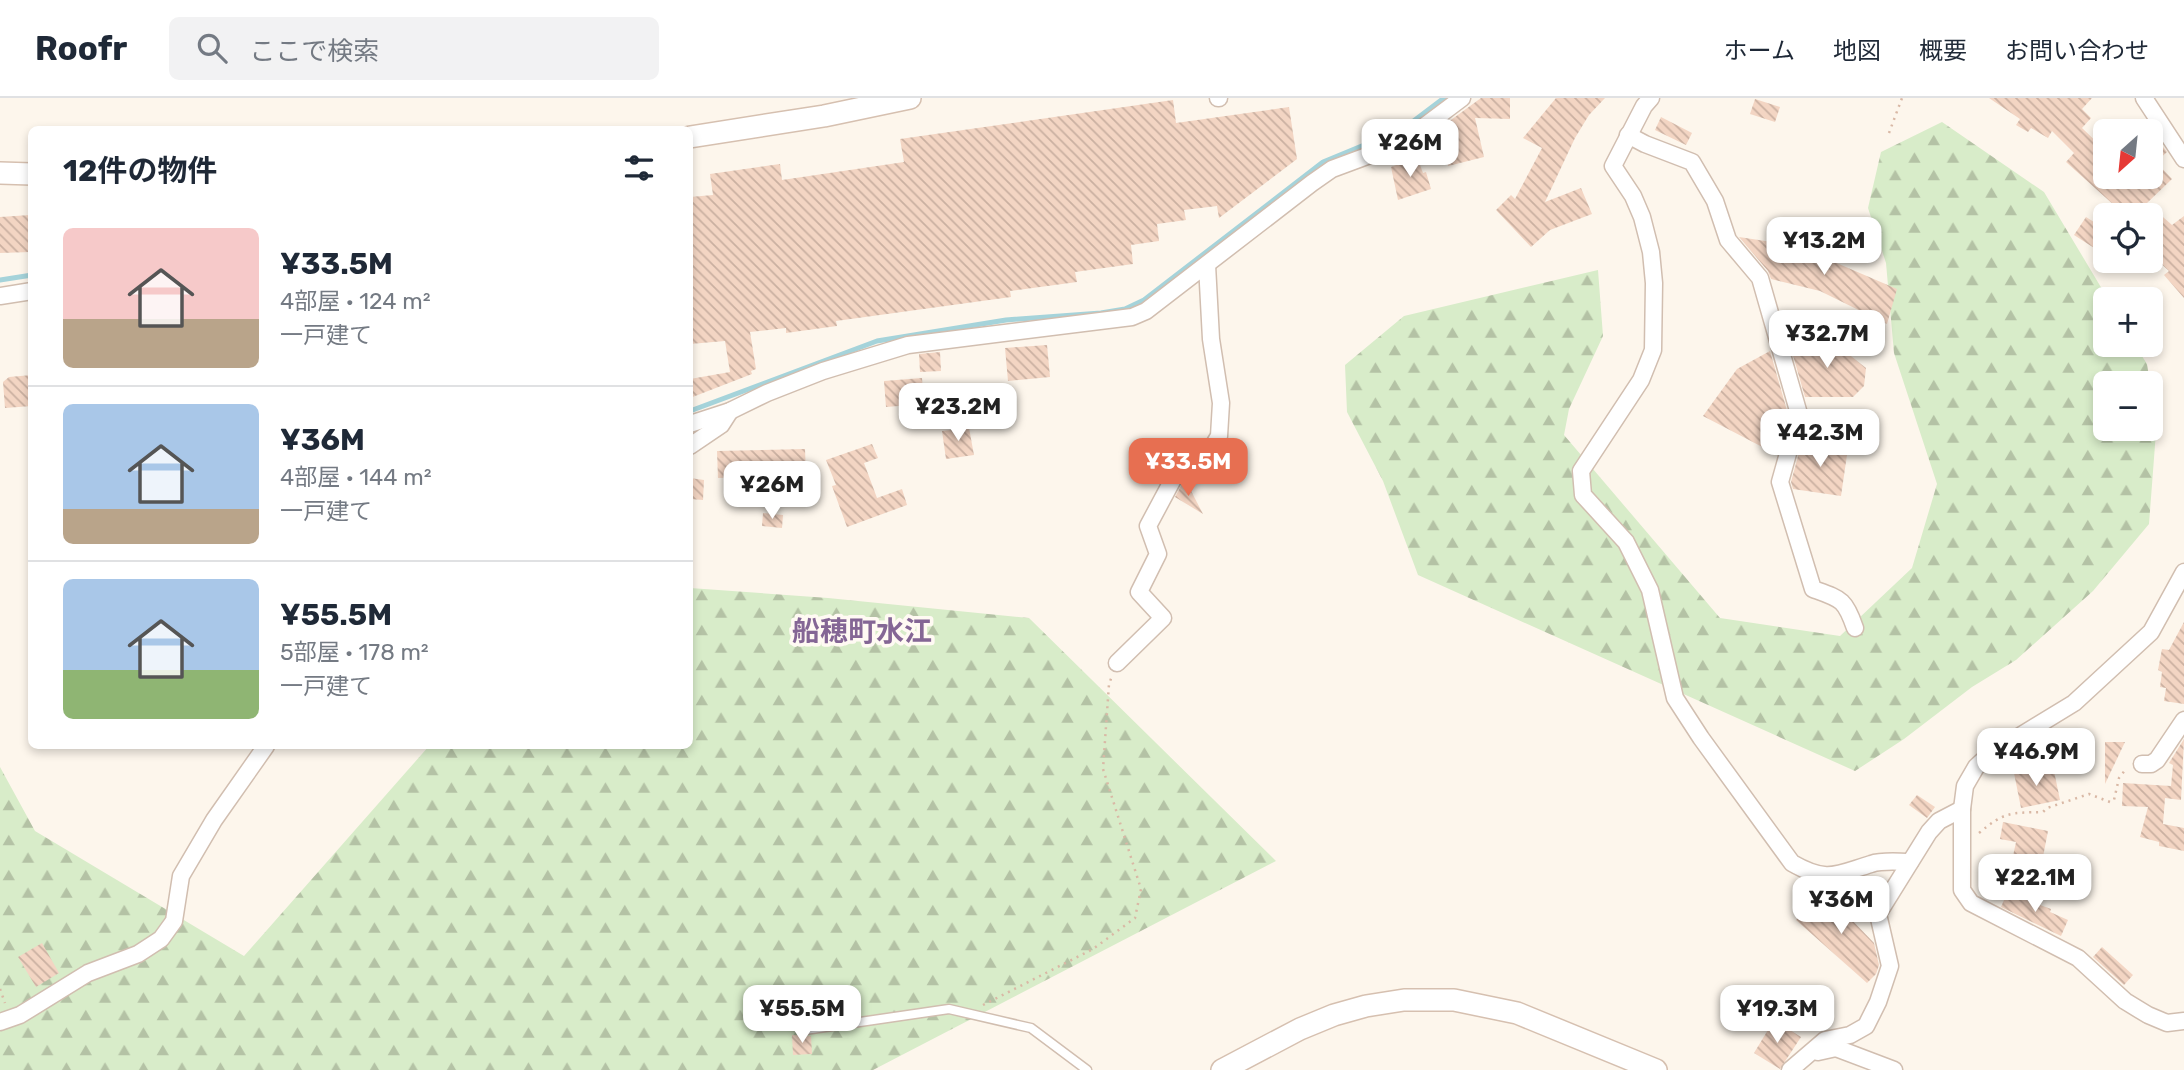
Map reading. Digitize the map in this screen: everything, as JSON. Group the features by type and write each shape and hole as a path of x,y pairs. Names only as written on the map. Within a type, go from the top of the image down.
{"street":[{"path":"693,137 824,116 911,98"},
{"path":"693,423 730,411 823,371 908,345 1132,317 1146,311 1332,169 1402,143 1462,98"},
{"path":"1651,98 1644,106 1613,166 1633,195 1651,252 1654,283 1653,350 1641,380 1581,471 1583,495 1626,542 1650,590 1675,698 1792,863 1814,875 1847,873 1873,863 1910,862"},
{"path":"2144,98 2184,159"},
{"path":"1628,135 1692,162 1715,201 1728,240 1760,278 1799,414 1780,482 1812,589 1834,597 1848,606 1855,628"},
{"path":"0,173 28,174"},
{"path":"1117,663 1163,618 1139,593 1158,554 1148,526 1179,468 1207,456 1219,436 1222,403 1211,340 1208,265"},
{"path":"0,296 28,292"},
{"path":"693,444 721,425 730,411"},
{"path":"2184,572 2151,632 2074,703 1989,755 1976,767 1965,786 1962,813 1962,890 1971,902 2078,958 2125,1002 2148,1015 2167,1023 2184,1021"},
{"path":"2142,764 2151,764 2157,760 2184,720"},
{"path":"0,1022 20,1015 89,973 138,954 161,939 174,921 181,876 214,820 264,749"},
{"path":"1790,1070 1825,1040 1850,1035 1866,1026 1878,1002 1890,966 1878,914 1928,832 1939,821 1962,813"},
{"path":"1222,1070 1300,1028 1366,1006 1404,1000 1454,1000 1517,1013 1656,1070"},
{"path":"1807,1057 1823,1049 1836,1048 1894,1070"}],"lane":[{"path":"805,1030 949,1009 1031,1028 1087,1070"}],"path":[{"path":"1889,134 1902,98"},
{"path":"975,1014 984,1004 1093,949 1135,918 1141,889 1103,769 1110,684 1117,663"},
{"path":"1962,813 1974,837 1996,818 2017,811 2043,811 2089,794 2110,802 2114,800 2119,778 2124,771 2131,766 2142,764"}],"green space":[{"path":"1942,122 2044,192 2101,287 2093,287 2093,357 2143,357 2147,364 2148,371 2093,371 2093,441 2155,441 2149,524 2093,591 2016,660 1972,687 1904,739 1855,771 1418,575 1383,481 1347,412 1345,365 1404,316 1598,270 1603,336 1569,409 1564,435 1720,618 1840,636 1912,568 1937,484 1894,353 1886,263 1868,208 1881,152"},
{"path":"693,588 828,598 1029,618 1276,861 873,1070 0,1070 0,767 35,831 244,956 426,749 693,749"}],"building":[{"path":"1481,98 1510,98 1510,119 1475,118 1484,157 1448,166 1440,128"},
{"path":"1556,98 1605,98 1589,115 1575,138 1545,202 1581,188 1592,214 1550,230 1531,247 1496,210 1511,195 1515,199 1542,148 1523,138"},
{"path":"1989,98 2092,98 2082,109 2091,118 2082,128 2093,139 2093,186 2066,162 2074,153 2052,131 2048,138 2031,128 2028,132 2016,125 2020,119"},
{"path":"1755,99 1780,107 1775,122 1750,114"},
{"path":"1173,100 1176,123 1289,107 1297,159 1219,218 1217,206 1184,210 1186,220 1157,224 1159,241 1131,245 1133,264 1075,272 1077,282 1010,291 1011,297 836,321 837,326 786,333 786,328 750,332 756,369 751,371 752,374 693,397 693,378 730,372 725,341 693,344 693,197 713,195 710,174 780,164 782,180 904,162 900,139"},
{"path":"1661,117 1692,133 1686,145 1655,130"},
{"path":"1417,157 1423,173 1426,172 1431,189 1398,200 1391,167"},
{"path":"2163,169 2172,179 2163,188"},
{"path":"2096,189 2162,189 2147,203 2112,203"},
{"path":"28,215 28,252 0,253 0,217"},
{"path":"2184,216 2184,298 2164,275 2169,271 2163,266 2163,217 2172,225"},
{"path":"2086,217 2093,221 2093,247 2074,235"},
{"path":"1739,237 1797,246 1897,289 1887,324 1820,291 1771,279 1768,271"},
{"path":"1827,337 1866,368 1864,386 1853,397 1805,397 1790,345"},
{"path":"1047,345 1050,377 1008,381 1005,348"},
{"path":"1770,351 1788,414 1783,433 1770,451 1703,416 1737,369"},
{"path":"940,352 941,371 920,372 919,354"},
{"path":"28,375 28,406 5,408 3,382 9,377"},
{"path":"922,378 924,404 886,407 884,381"},
{"path":"969,428 974,455 946,459 942,431"},
{"path":"1802,441 1848,448 1841,496 1793,489 1791,482"},
{"path":"872,444 878,458 864,463 877,498 902,489 907,505 847,527 826,460"},
{"path":"805,449 806,475 718,478 717,451"},
{"path":"693,478 704,480 703,500 693,499"},
{"path":"1182,484 1189,487 1203,514 1175,497"},
{"path":"763,513 783,515 782,528 762,526"},
{"path":"2184,622 2184,704 2164,701 2166,688 2160,687 2162,672 2158,670 2162,649 2169,650"},
{"path":"2184,739 2181,800 2165,798 2163,824 2184,828 2184,851 2159,846 2159,842 2140,837 2148,807 2122,806 2123,783 2171,786 2173,765 2169,763"},
{"path":"2105,742 2125,742 2105,784"},
{"path":"2033,769 2034,775 2054,771 2060,800 2021,808 2014,773"},
{"path":"1917,795 1935,807 1927,818 1909,805"},
{"path":"2003,822 2048,831 2042,862 2013,856 2016,842 2000,839"},
{"path":"1823,890 1874,943 1879,965 1876,974 1867,983 1796,920"},
{"path":"2007,893 2051,909 2050,912 2068,920 2061,936 2001,907"},
{"path":"42,943 59,973 36,987 18,957"},
{"path":"2102,947 2133,975 2124,985 2093,957"},
{"path":"1774,1020 1801,1037 1780,1069 1754,1053"},
{"path":"792,1035 811,1036 812,1054 793,1055"}],"waterway":[{"path":"693,410 877,341 1006,320 1125,309 1144,300 1323,162 1403,129 1444,98"},
{"path":"0,280 28,276"}],"district":[{"name":"船穂町水江","path":"862,631"}]}
